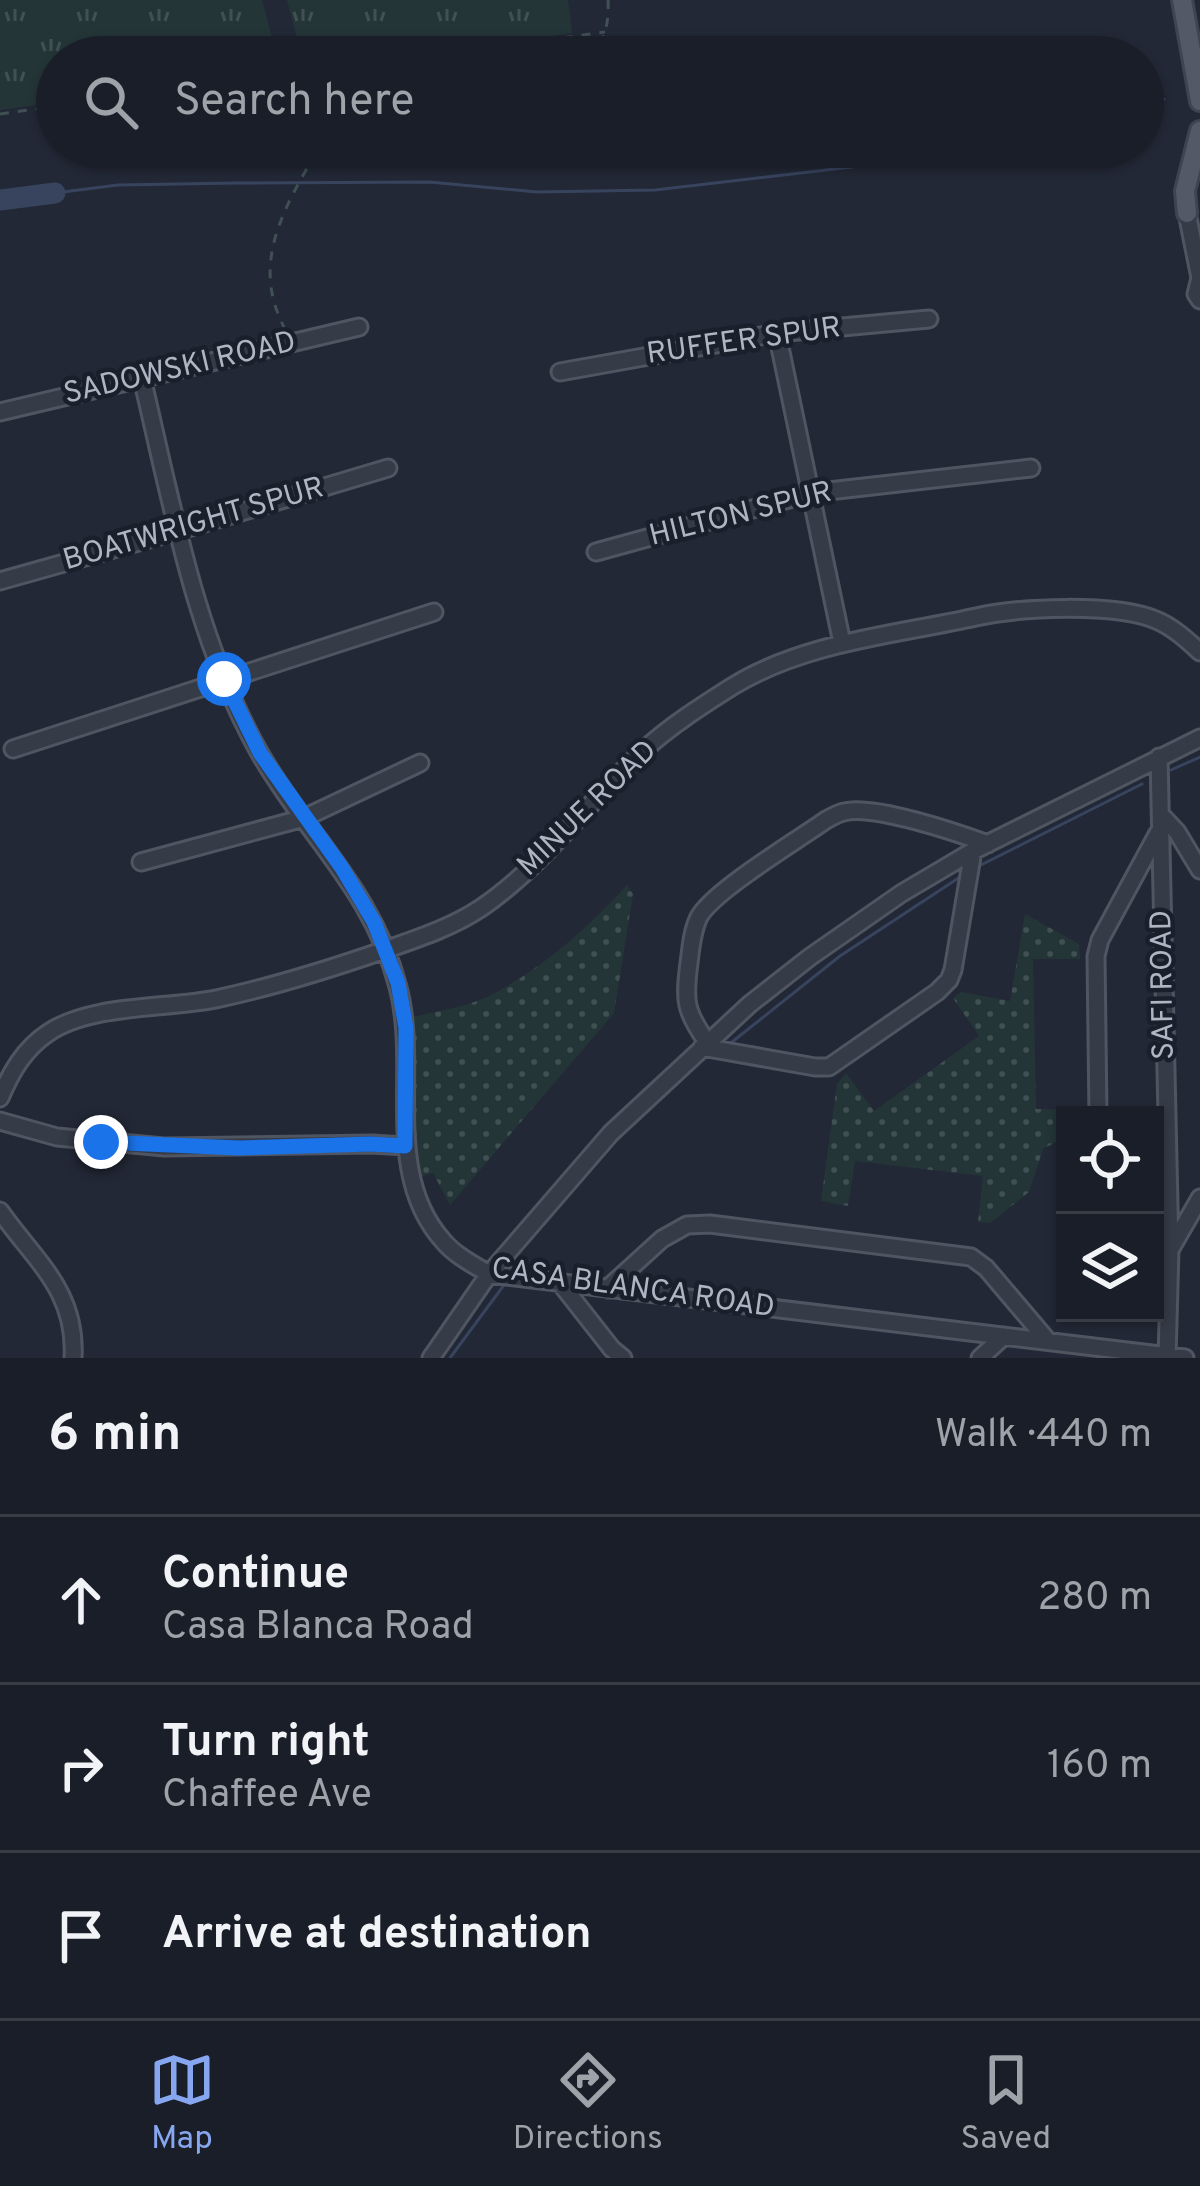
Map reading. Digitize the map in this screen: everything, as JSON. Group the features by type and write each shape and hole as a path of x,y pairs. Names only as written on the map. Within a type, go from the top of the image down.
{"main road":[{"path":"1182,0 1200,101"},
{"path":"1192,212 1200,130"},
{"path":"1193,190 1200,144"}],"street":[{"path":"1192,212 1200,232"},
{"path":"1192,212 1200,300"},
{"name":"RUFFER SPUR","path":"560,372 777,333 929,319"},
{"name":"SADOWSKI ROAD","path":"0,412 359,327"},
{"path":"777,333 842,643"},
{"name":"CASA BLANCA ROAD","path":"142,378 178,531 224,679 260,753 363,899 398,983 406,1028 405,1146 422,1207 444,1242 489,1274 1173,1357"},
{"name":"BOATWRIGHT SPUR","path":"0,581 388,468"},
{"name":"HILTON SPUR","path":"596,552 811,493 1031,468"},
{"name":"MINUE ROAD","path":"0,1098 12,1070 51,1031 106,1013 213,1000 257,989 437,932 480,908 525,873 647,747 736,684 842,643 1005,611 1060,608 1155,620 1200,652"},
{"path":"13,748 434,612"},
{"path":"431,1358 489,1274 611,1133 704,1044 810,957 902,893 980,847 1200,738"},
{"name":"SAFI ROAD","path":"1160,757 1173,1357"},
{"path":"141,862 304,818 420,763"},
{"path":"844,812 933,825 980,847 953,970 938,992 829,1067 704,1044 685,1000 693,934 716,898 844,812"},
{"path":"1099,1106 1096,956 1100,940 1161,821 1177,832 1200,870"},
{"path":"0,1120 57,1137 143,1145 405,1146"},
{"path":"1170,1250 1200,1198"},
{"path":"0,1211 61,1290 70,1318 73,1358"},
{"path":"608,1289 662,1239 687,1225 710,1224 971,1257 986,1268 1048,1341"},
{"path":"1164,1239 1170,1250"},
{"path":"561,1284 623,1358"},
{"path":"980,1358 1004,1336"}],"path":[{"path":"604,36 608,0"},
{"path":"576,36 605,32"},
{"path":"0,114 36,109"},
{"path":"289,344 272,294 270,262 282,217 308,168"}],"green space":[{"path":"0,0 262,0 271,36 36,36 36,105 0,110"},
{"path":"287,0 568,0 572,33 550,36 296,36"},
{"path":"627,885 633,894 614,1013 450,1205 433,1173 420,1177 414,1155 414,1017 470,1004 507,986 562,947"},
{"path":"1025,914 1079,944 1080,959 1033,959 1036,1109 1056,1109 1056,1142 1043,1149 1029,1192 990,1223 978,1222 983,1176 855,1161 848,1206 821,1201 837,1084 846,1073 874,1111 979,1036 953,998 961,992 1010,1001"}],"waterway":[{"path":"55,193 118,185 429,182 537,192 655,190 843,168"},
{"path":"0,200 55,193"},
{"path":"1171,770 1200,757"},
{"path":"979,866 1142,784"},
{"path":"732,1042 840,956 960,877"},
{"path":"450,1358 504,1285"}],"route":[{"path":"101,1142 239,1148 405,1146 406,1028 398,983 363,899 260,753 224,679"}]}
